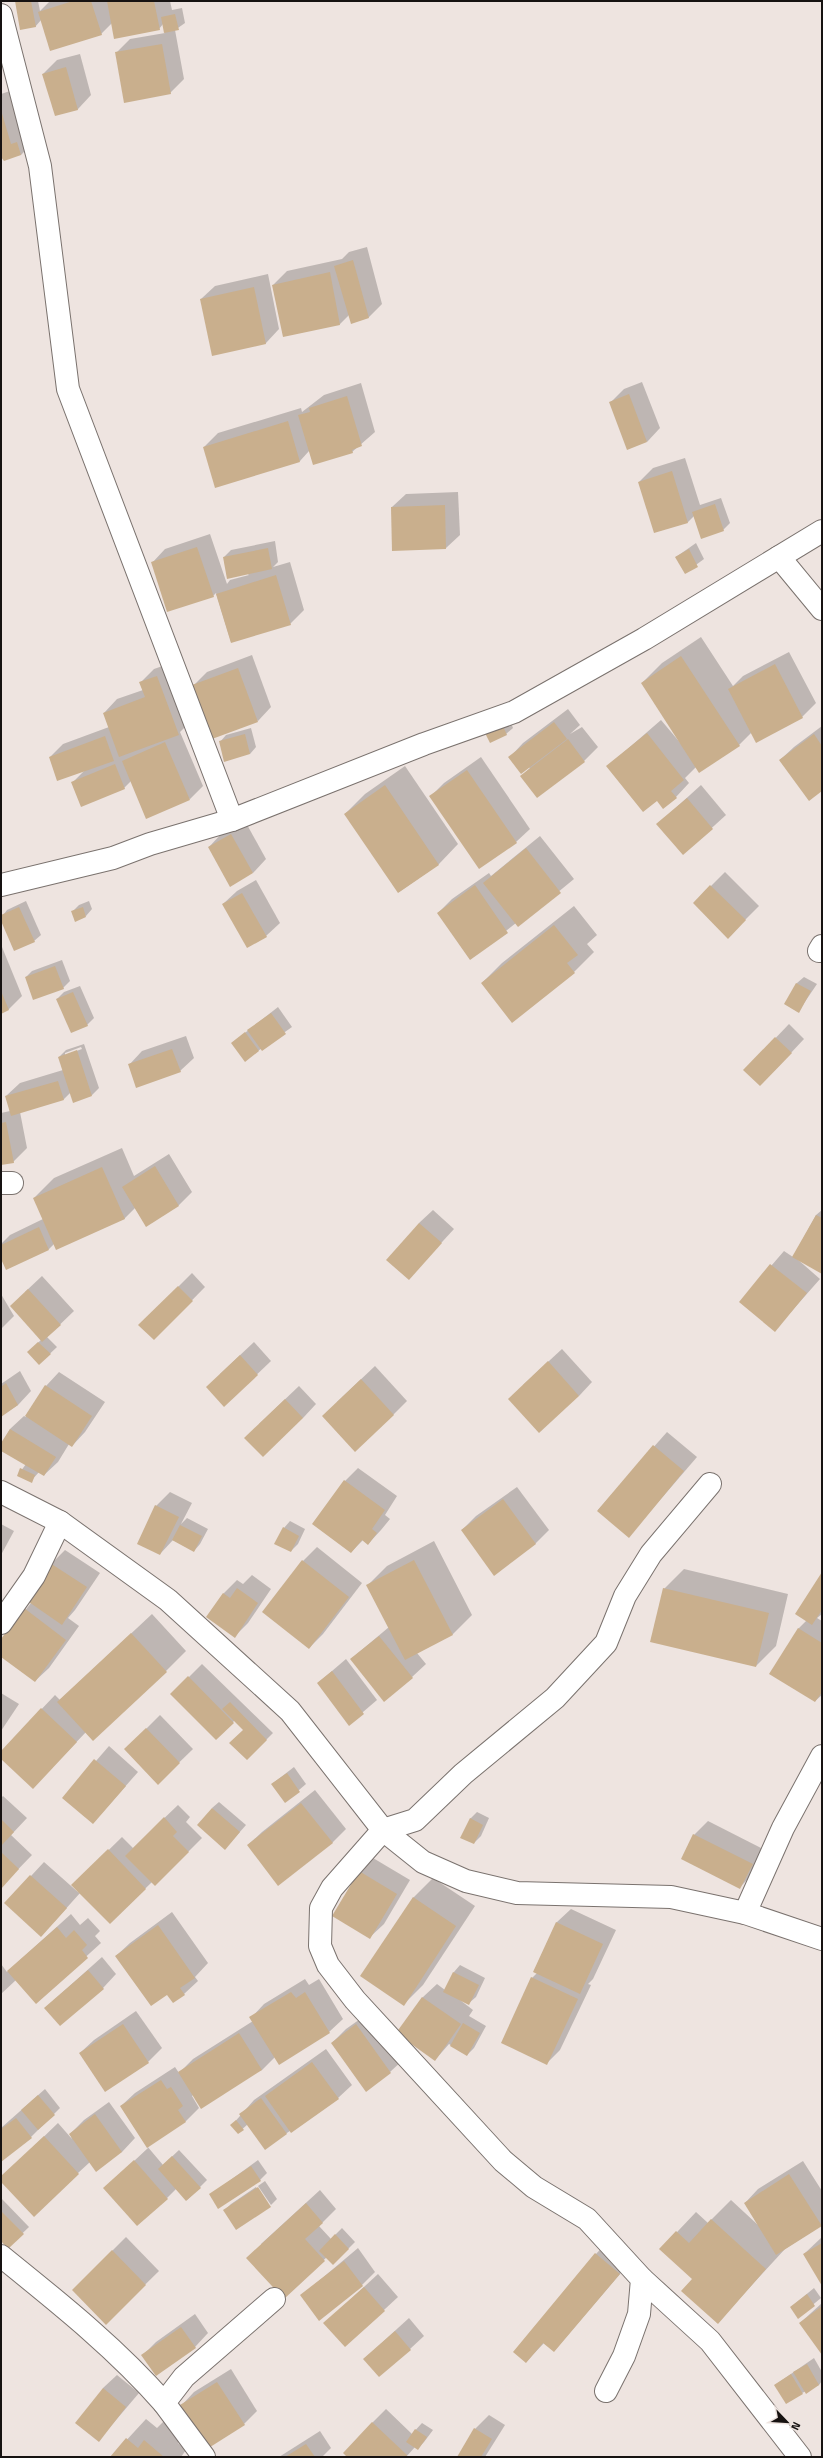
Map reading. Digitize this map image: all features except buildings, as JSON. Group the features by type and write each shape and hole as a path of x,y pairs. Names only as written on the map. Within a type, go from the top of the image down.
{"street":[{"path":"1,15 40,166 68,389 232,820"},
{"path":"1,885 113,858 150,844 232,820 424,744 514,712 575,680 822,531"},
{"path":"779,558 822,609"},
{"path":"710,1484 651,1554 625,1596 606,1643 565,1687 463,1774 415,1820 383,1830 332,1888 321,1908 320,1946 328,1965 355,2000 503,2161 534,2186 588,2219 642,2280 710,2341 800,2457"},
{"path":"1,1492 60,1522 168,1600 290,1711 383,1830 424,1862 466,1881 517,1893 671,1897 745,1913 822,1939"},
{"path":"1,1623 34,1576 60,1522"},
{"path":"745,1913 783,1828 822,1756"},
{"path":"1,2256 58,2301 134,2368 164,2403 204,2457"},
{"path":"606,2392 624,2356 639,2314 642,2280"},
{"path":"164,2403 184,2377 274,2299"}]}
